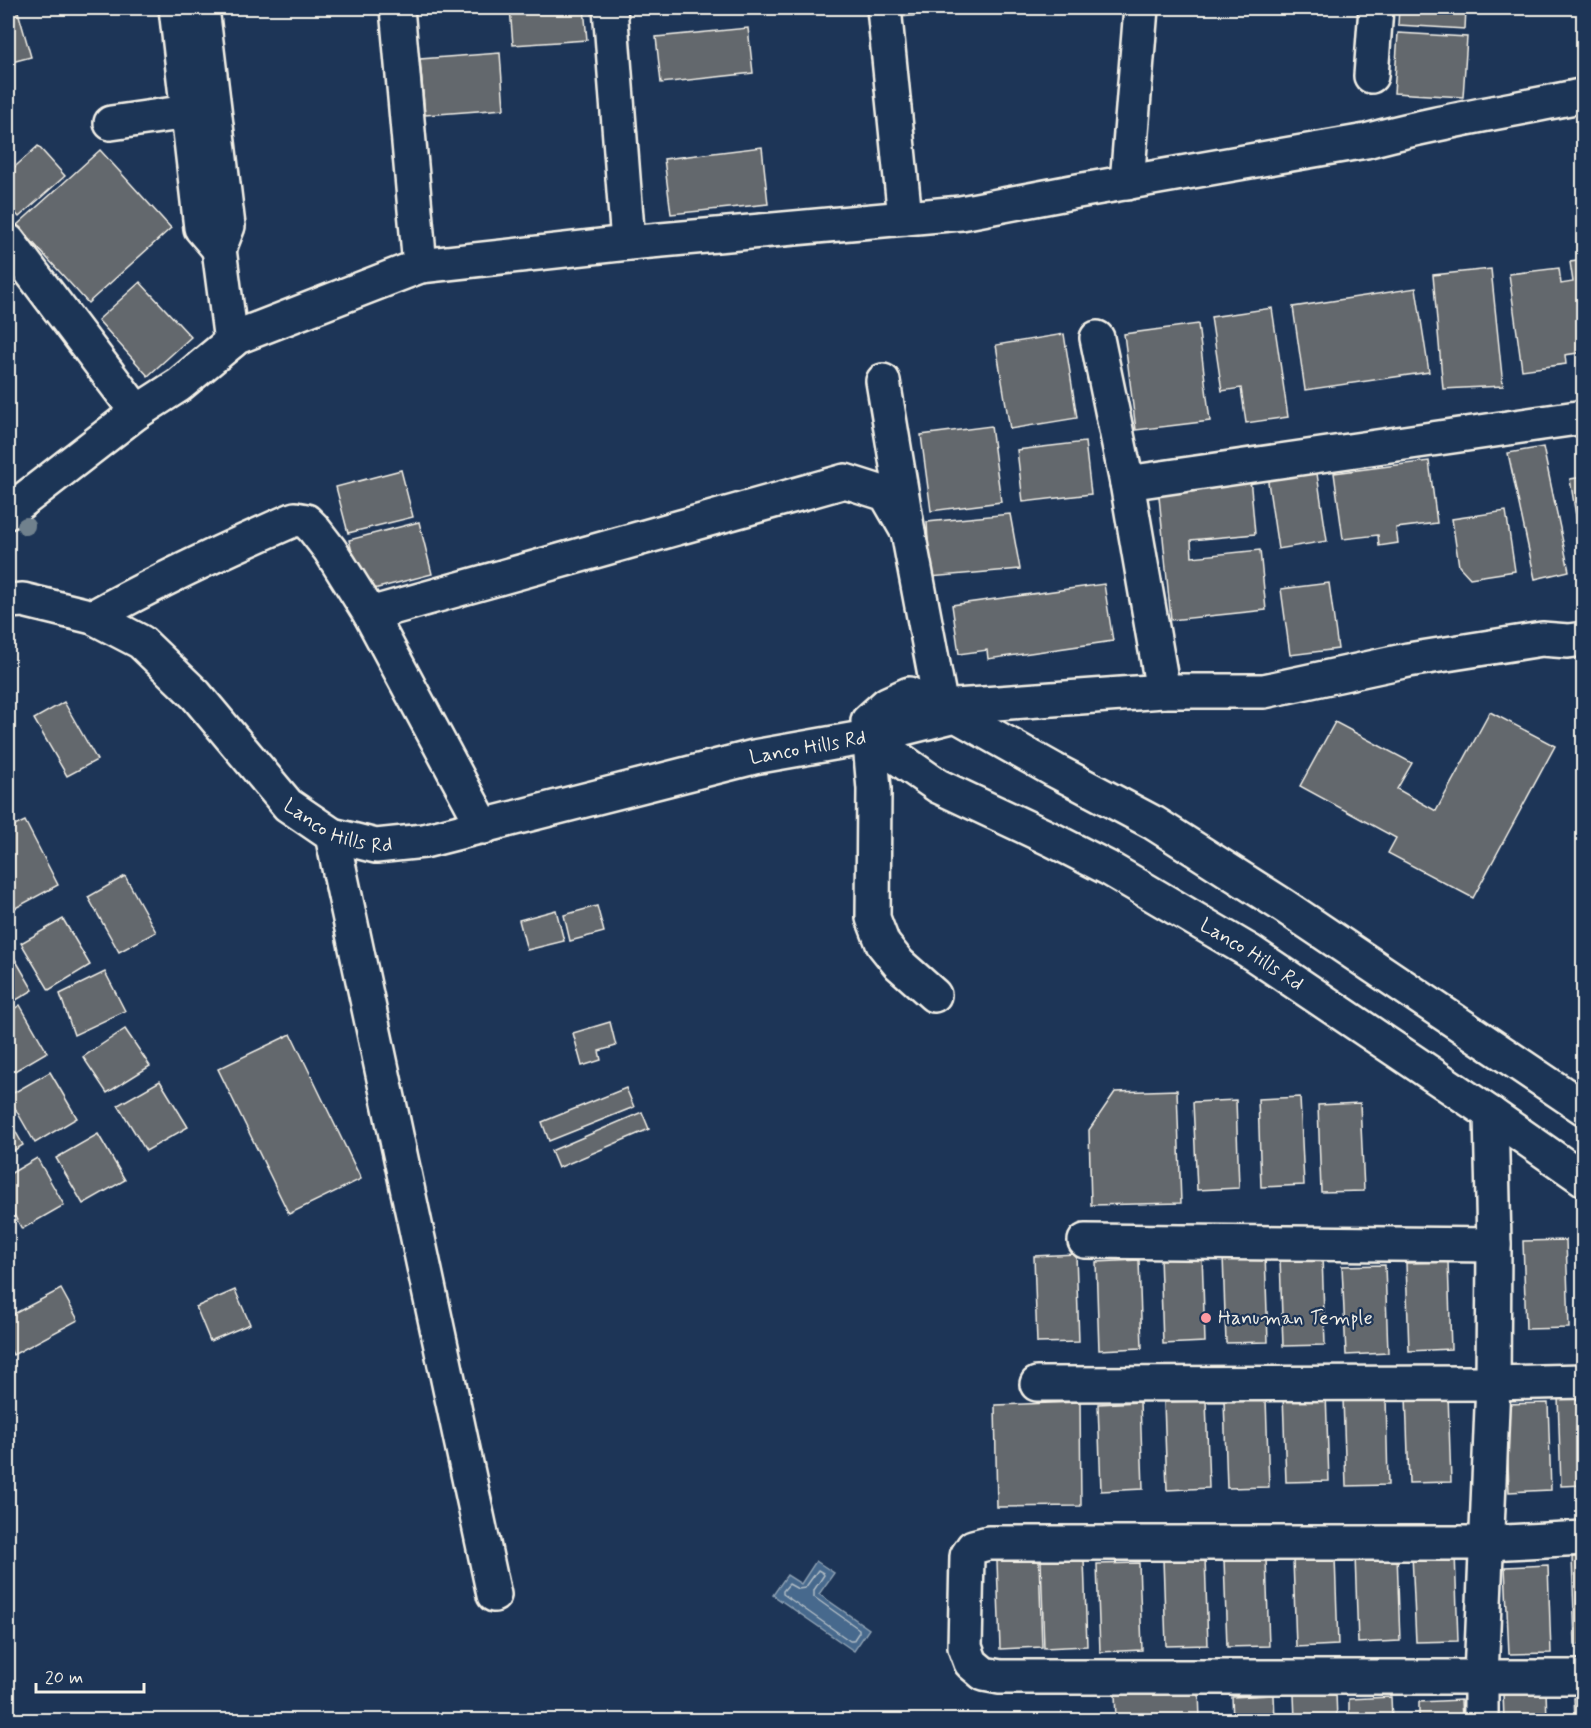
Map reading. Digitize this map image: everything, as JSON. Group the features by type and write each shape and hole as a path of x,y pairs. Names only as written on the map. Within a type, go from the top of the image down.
{"street":[{"path":"397,8 420,266"},
{"path":"610,8 628,243"},
{"path":"884,8 905,218"},
{"path":"1127,183 1141,8"},
{"path":"1371,76 1376,8"},
{"path":"191,21 201,110 228,226 219,249 231,342"},
{"path":"8,512 137,412 179,385 237,338 420,266 628,243 961,213 1366,141 1403,130 1534,106 1584,94"},
{"path":"111,123 201,110"},
{"path":"8,241 137,412"},
{"path":"1097,338 1127,483 1163,690"},
{"path":"883,381 908,532 948,711 1154,823 1584,1108"},
{"path":"1127,483 1584,417"},
{"path":"370,614 845,481 886,494 908,532"},
{"path":"93,617 146,587 227,548 295,519 306,521 330,550 370,614 484,827"},
{"name":"Lanco Hills Rd","path":"8,601 23,600 93,617 141,642 196,695 288,805 332,835 376,846 424,841 754,757 868,737 938,786 1108,868 1249,951 1584,1179"},
{"path":"934,995 899,964 883,944 873,918 874,789 868,737 948,711 1163,690 1264,691 1408,660 1542,639 1568,641 1584,639"},
{"path":"332,835 494,1595"},
{"path":"1481,1720 1492,1383 1494,1245 1491,1114"},
{"path":"1085,1241 1494,1245"},
{"path":"1037,1384 1584,1381"},
{"path":"1584,1538 1487,1543 988,1543 973,1547 967,1556 965,1647 971,1663 984,1674 1000,1677 1584,1677"}],"water":[{"path":"816,1561 834,1573 819,1594 869,1629 854,1651 773,1595 787,1575 801,1584"}],"building":[{"path":"8,8 17,8 31,57 8,63"},
{"path":"510,8 584,8 587,40 513,45"},
{"path":"900,8 992,8 901,17"},
{"path":"1399,8 1466,8 1465,29 1398,25"},
{"path":"748,28 753,73 661,83 656,37"},
{"path":"1398,33 1467,37 1463,97 1394,93"},
{"path":"500,53 504,109 425,115 420,59"},
{"path":"38,146 65,176 19,217 8,205 8,173"},
{"path":"762,147 768,204 671,214 664,159"},
{"path":"100,150 171,228 88,303 17,225"},
{"path":"1584,260 1584,352 1565,355 1566,364 1522,370 1509,274 1559,268 1561,284 1573,282 1570,262"},
{"path":"1491,269 1503,386 1443,389 1433,275"},
{"path":"140,282 191,337 148,376 98,320"},
{"path":"1416,288 1429,372 1305,390 1293,307"},
{"path":"1272,308 1288,417 1246,423 1241,388 1222,391 1211,317"},
{"path":"1198,324 1210,421 1136,430 1124,334"},
{"path":"1064,334 1077,418 1010,429 996,345"},
{"path":"991,426 1001,502 931,511 921,435"},
{"path":"1085,442 1091,494 1023,502 1017,450"},
{"path":"1543,447 1569,571 1535,579 1508,453"},
{"path":"1429,461 1437,523 1396,528 1398,543 1379,546 1378,535 1343,539 1334,473"},
{"path":"1316,467 1327,541 1278,549 1267,475"},
{"path":"401,470 413,517 348,533 336,487"},
{"path":"1250,477 1255,534 1191,540 1192,557 1260,550 1266,610 1171,620 1158,486"},
{"path":"1584,477 1584,522 1577,522 1570,479"},
{"path":"1506,511 1515,571 1470,578 1459,566 1452,519"},
{"path":"1010,514 1020,569 930,577 927,522"},
{"path":"419,522 432,574 362,592 349,540"},
{"path":"1329,583 1338,649 1290,655 1281,589"},
{"path":"1104,584 1113,641 988,659 987,650 959,654 952,605"},
{"path":"64,702 97,760 67,776 34,719"},
{"path":"1490,712 1555,746 1473,898 1388,853 1396,838 1300,786 1335,722 1412,763 1397,789 1436,811"},
{"path":"25,821 58,885 8,912 8,829"},
{"path":"125,876 156,932 119,952 88,897"},
{"path":"597,906 604,932 570,941 564,915"},
{"path":"556,910 564,941 527,950 519,920"},
{"path":"63,919 90,965 49,990 21,943"},
{"path":"8,947 33,990 8,1005"},
{"path":"105,972 125,1011 74,1035 60,994"},
{"path":"20,1005 47,1052 8,1075 8,1013"},
{"path":"610,1022 616,1046 599,1051 601,1060 582,1066 573,1033"},
{"path":"125,1029 150,1066 107,1093 83,1057"},
{"path":"291,1034 361,1179 289,1214 218,1069"},
{"path":"50,1072 77,1118 35,1143 8,1096"},
{"path":"160,1081 188,1127 146,1151 118,1105"},
{"path":"626,1088 634,1107 549,1141 542,1122"},
{"path":"1177,1090 1181,1203 1091,1205 1089,1130 1115,1092"},
{"path":"1300,1097 1304,1185 1261,1187 1258,1099"},
{"path":"1236,1100 1239,1188 1197,1190 1193,1102"},
{"path":"1360,1103 1364,1191 1321,1192 1318,1105"},
{"path":"642,1112 649,1129 558,1168 551,1151"},
{"path":"8,1118 23,1145 8,1154"},
{"path":"98,1134 125,1180 83,1204 56,1158"},
{"path":"37,1158 64,1205 22,1229 8,1204 8,1175"},
{"path":"1566,1240 1569,1328 1526,1329 1523,1241"},
{"path":"1076,1254 1079,1342 1037,1343 1034,1256"},
{"path":"1202,1254 1205,1342 1163,1344 1160,1256"},
{"path":"1265,1254 1268,1342 1226,1343 1223,1256"},
{"path":"1322,1256 1325,1345 1283,1346 1280,1258"},
{"path":"1139,1260 1142,1348 1099,1350 1096,1262"},
{"path":"1448,1262 1451,1349 1409,1351 1406,1263"},
{"path":"1385,1265 1388,1353 1346,1355 1342,1266"},
{"path":"61,1289 78,1320 13,1355 8,1345 8,1317"},
{"path":"235,1290 250,1324 210,1341 196,1307"},
{"path":"1326,1393 1329,1481 1286,1482 1283,1395"},
{"path":"1448,1394 1451,1482 1409,1483 1406,1396"},
{"path":"1386,1397 1388,1485 1346,1486 1343,1398"},
{"path":"1558,1397 1584,1397 1584,1485 1561,1486"},
{"path":"1266,1399 1269,1487 1227,1488 1224,1401"},
{"path":"1206,1400 1209,1488 1167,1490 1164,1402"},
{"path":"1080,1402 1081,1506 997,1507 995,1405"},
{"path":"1140,1402 1143,1489 1101,1491 1098,1404"},
{"path":"1548,1403 1551,1490 1509,1492 1506,1404"},
{"path":"1455,1553 1458,1641 1416,1642 1412,1554"},
{"path":"1397,1554 1400,1641 1358,1643 1355,1555"},
{"path":"1335,1557 1338,1645 1296,1647 1293,1559"},
{"path":"1572,1557 1584,1557 1584,1644 1575,1645"},
{"path":"1205,1558 1208,1645 1166,1646 1163,1559"},
{"path":"1266,1558 1269,1646 1227,1647 1224,1559"},
{"path":"1084,1559 1087,1646 1044,1648 1041,1561"},
{"path":"1039,1560 1042,1647 1000,1649 997,1561"},
{"path":"1139,1563 1142,1650 1100,1652 1097,1564"},
{"path":"1548,1565 1551,1653 1509,1654 1505,1567"},
{"path":"1199,1691 1200,1720 1116,1720 1115,1693"},
{"path":"1546,1691 1547,1720 1504,1720 1503,1692"},
{"path":"1336,1693 1337,1720 1295,1720 1294,1695"},
{"path":"1274,1695 1275,1720 1233,1720 1232,1697"},
{"path":"1391,1697 1392,1720 1349,1720 1349,1699"},
{"path":"1584,1697 1584,1720 1575,1720 1574,1698"},
{"path":"1461,1700 1462,1720 1419,1720 1419,1702"}],"place":[{"name":"Hanuman Temple","path":"1206,1318"}]}
